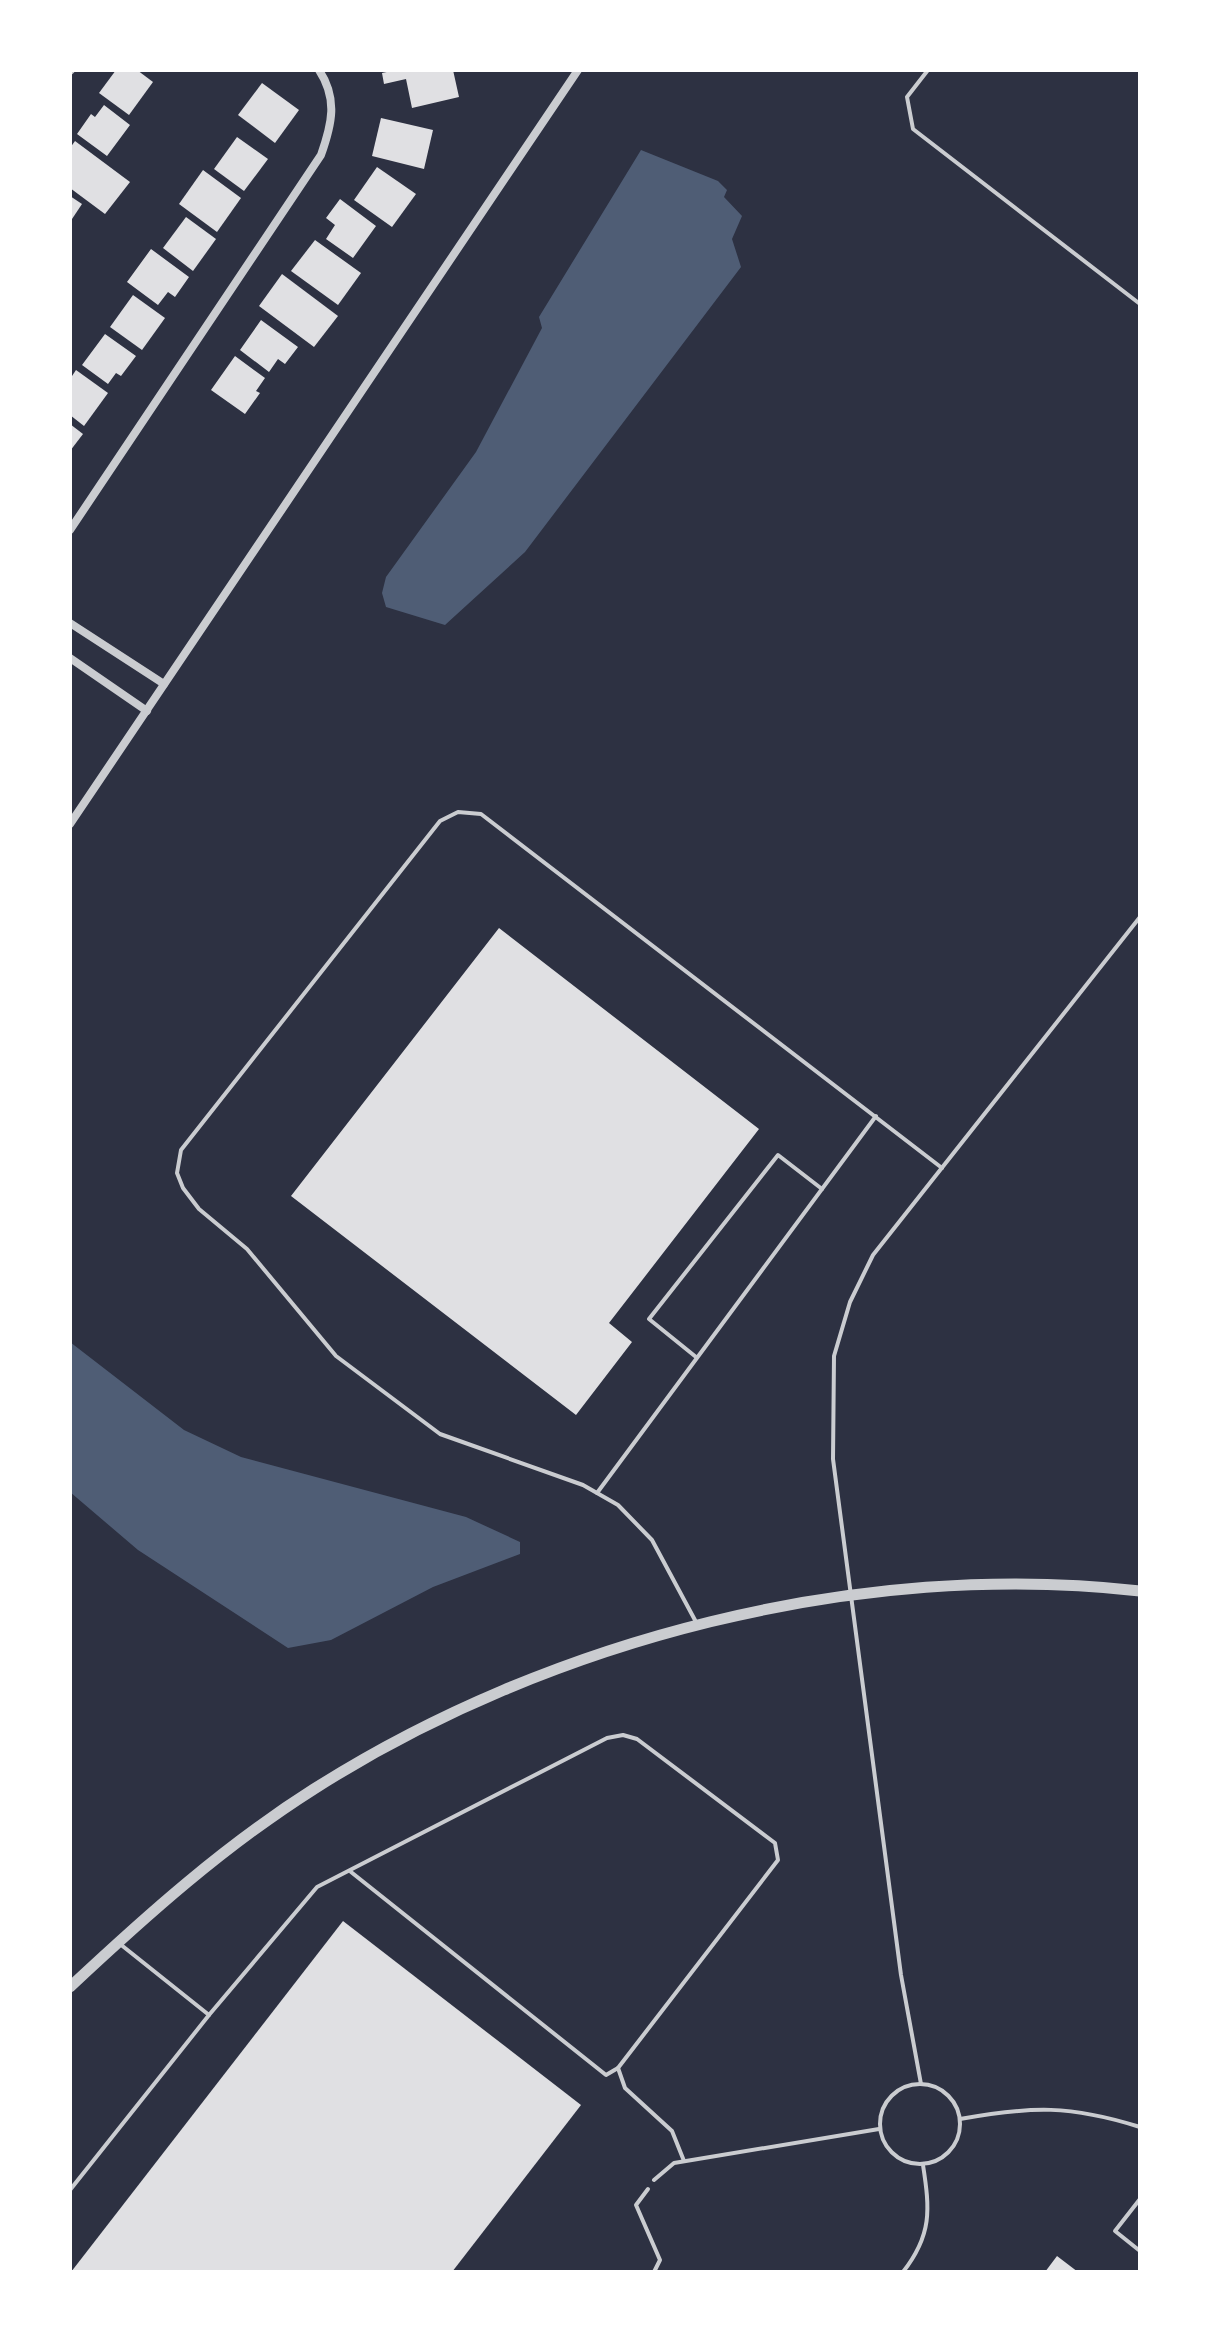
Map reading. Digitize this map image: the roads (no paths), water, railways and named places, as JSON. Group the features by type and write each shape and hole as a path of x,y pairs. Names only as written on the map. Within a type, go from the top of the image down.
{"street":[{"path":"70,530 321,155 333,107 328,84 319,70"},
{"path":"70,824 578,70"},
{"path":"70,623 164,684"},
{"path":"70,658 147,711"},
{"path":"70,1987 172,1892 313,1789 377,1753 513,1687 697,1625 852,1596 1030,1585 1140,1591"}],"lane":[{"path":"928,70 907,97 913,129 1140,304"},
{"path":"697,1625 652,1540 618,1505 558,1476 440,1434 336,1356 247,1249 199,1209 183,1188 177,1173 181,1150 440,821 458,812 481,814 942,1168"},
{"path":"921,2084 901,1975 833,1459 834,1356 850,1302 873,1255 1140,917"},
{"path":"597,1493 876,1116"},
{"path":"697,1358 649,1319 778,1155 822,1189"},
{"path":"70,2190 209,2015 317,1887 607,1738 623,1735 637,1739 775,1843 780,1852 778,1860 618,2068 606,2075 351,1872"},
{"path":"118,1942 209,2015"},
{"path":"618,2068 625,2088 672,2131 684,2161"},
{"path":"921,2084 947,2095 960,2119 956,2143 947,2154 923,2165 908,2163 892,2154 879,2129 886,2102 896,2092 921,2084"},
{"path":"960,2119 1024,2108 1063,2108 1140,2127"},
{"path":"654,2180 674,2163 879,2129"},
{"path":"903,2272 920,2250 929,2218 923,2165"},
{"path":"648,2189 636,2205 660,2260 654,2272"},
{"path":"1140,2199 1115,2231 1140,2251"}],"water":[{"path":"641,150 718,181 727,190 724,197 742,216 732,239 741,267 525,552 445,625 386,607 382,593 386,577 476,452 542,328 539,317"},
{"path":"70,1342 184,1430 241,1457 466,1517 520,1542 520,1554 433,1587 331,1640 288,1648 138,1550 70,1492"}]}
